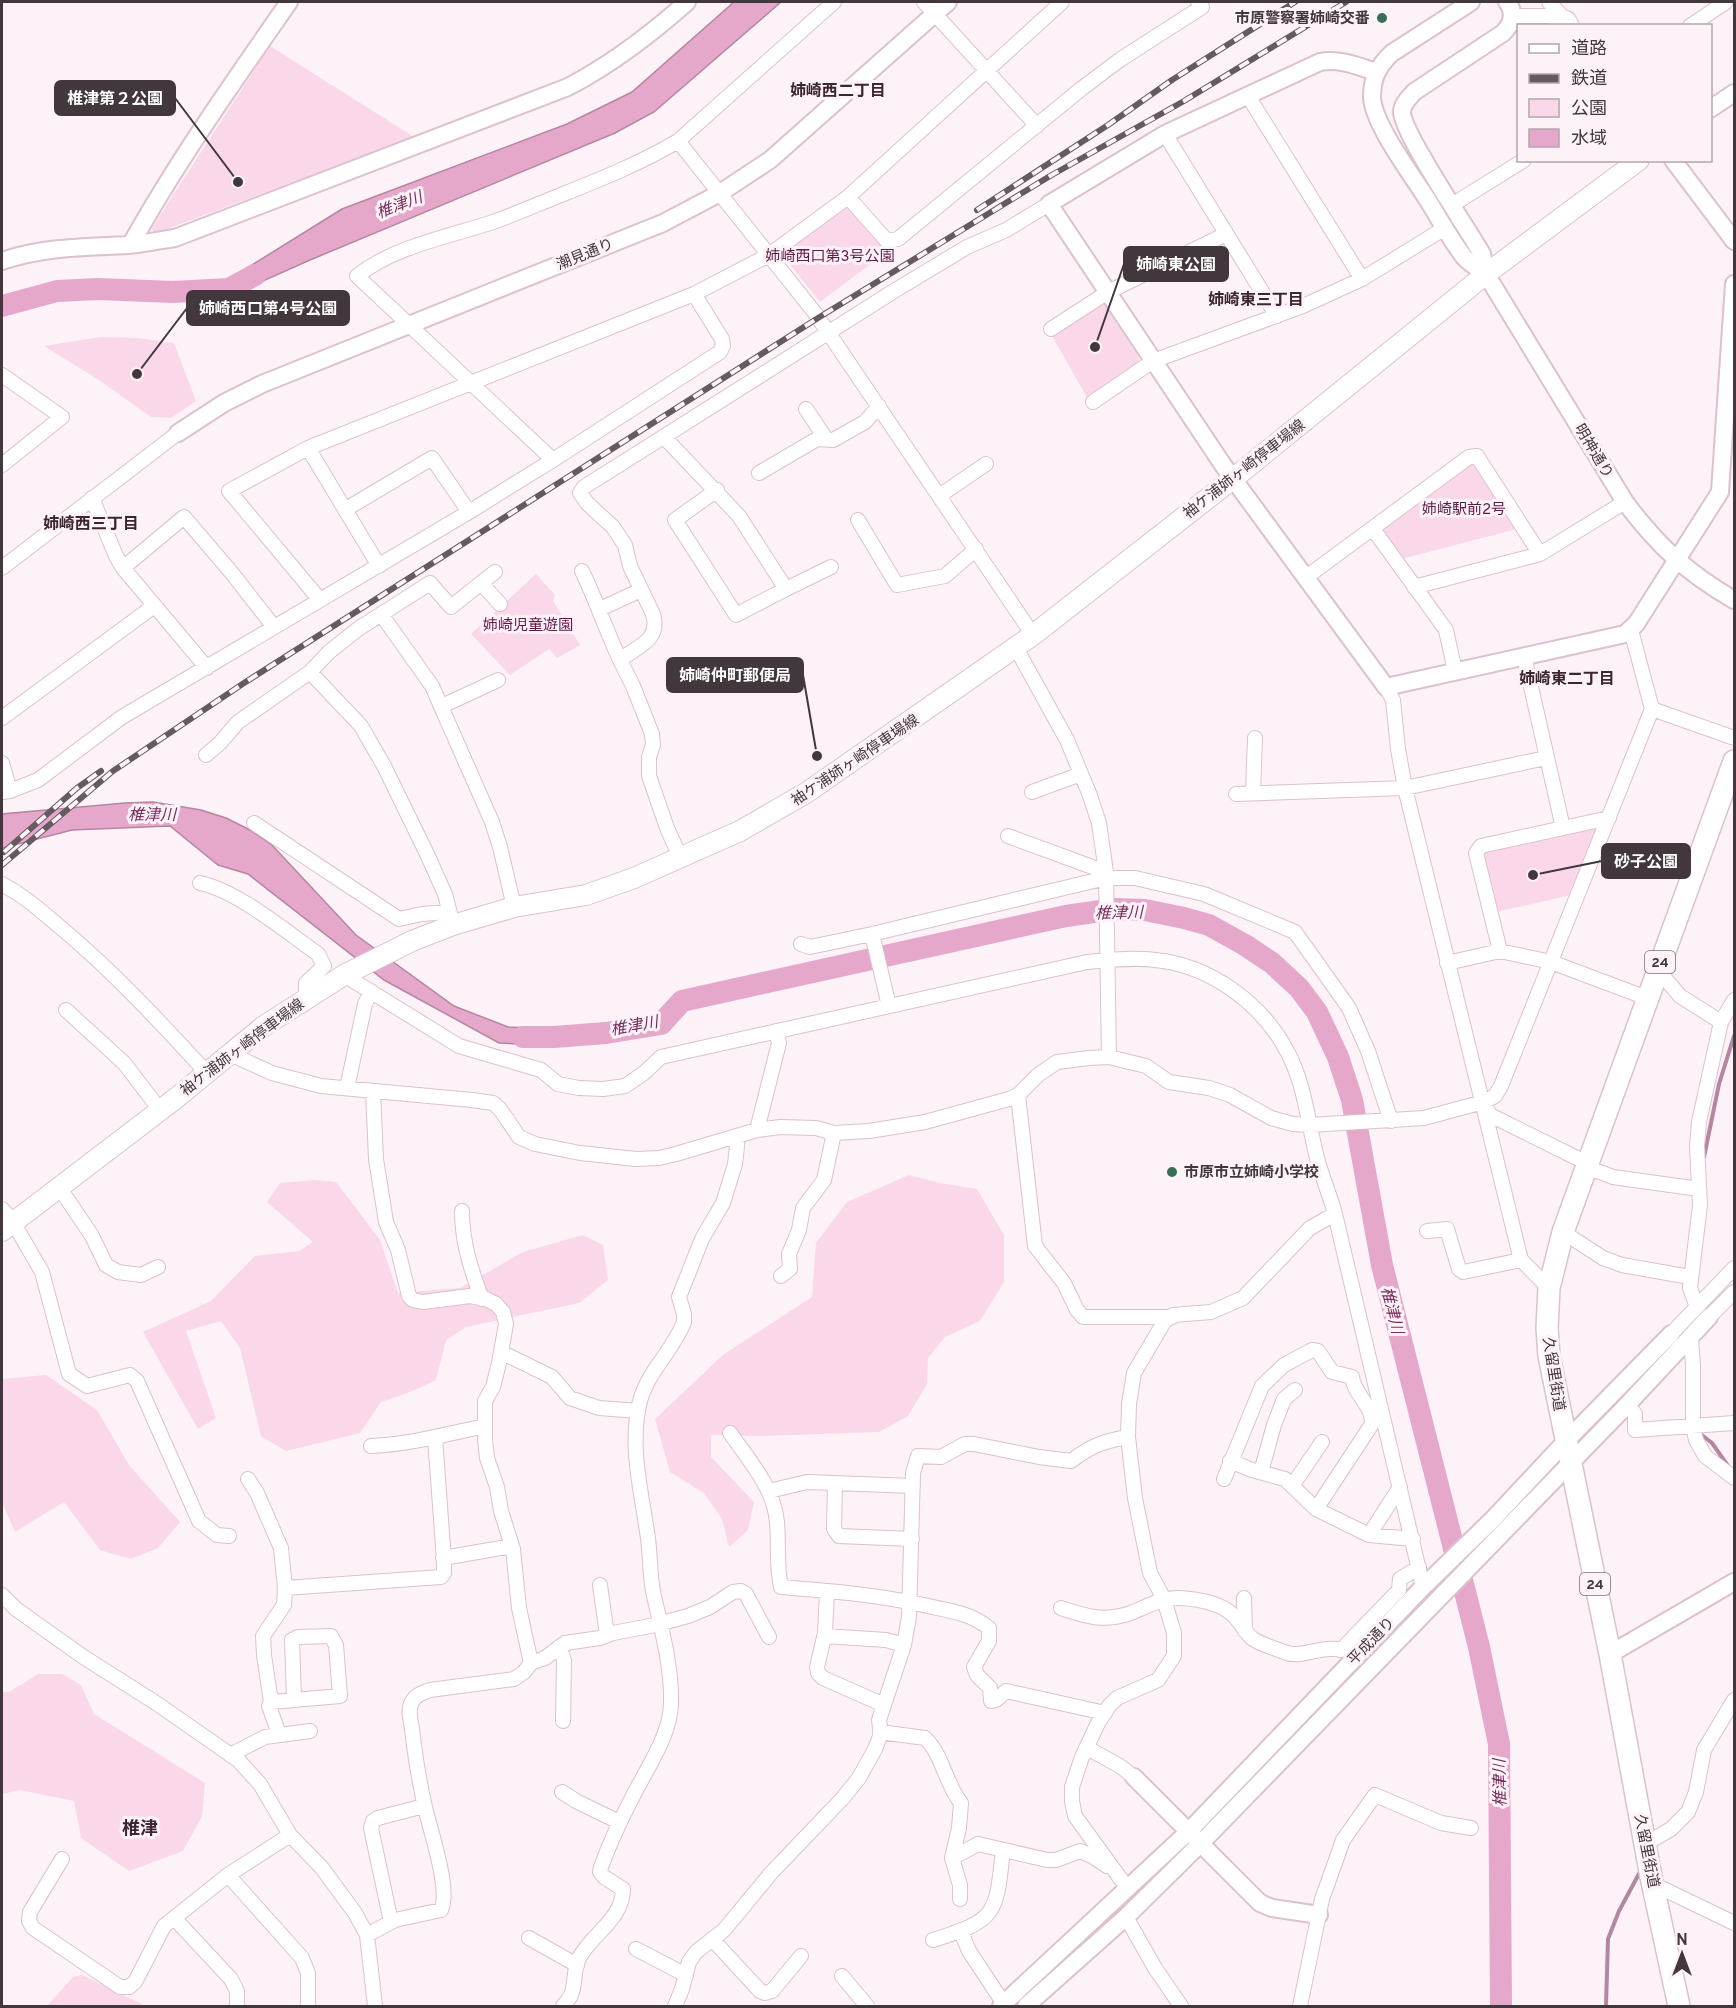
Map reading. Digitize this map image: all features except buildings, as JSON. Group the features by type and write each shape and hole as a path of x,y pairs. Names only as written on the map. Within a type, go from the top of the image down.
{"main road":[{"name":"袖ケ浦姉ヶ崎停車場線","path":"8,1221 59,1187 160,1110 264,1026 344,975 426,935 451,919 586,895 634,878 747,828 807,793 1034,635 1486,274 1636,162"},
{"name":"久留里街道","path":"1679,2007 1549,1356 1547,1328 1549,1288 1563,1232 1734,761"}],"street":[{"path":"131,244 227,90 289,2"},
{"path":"2,261 21,254 60,248 131,244 175,238 568,87 597,72 648,36 687,2"},
{"path":"553,460 357,276 367,268 411,248 506,217 623,170 678,141 834,2"},
{"name":"潮見通り","path":"178,434 224,403 262,384 663,224 720,193 770,160 930,7 948,2"},
{"path":"320,600 229,491 308,448 694,294 769,255 848,197 1062,2"},
{"path":"848,197 887,241 892,242 898,239 1081,88 1121,59 1202,7 1198,2"},
{"path":"620,660 641,646 652,635 656,623 630,566 625,545 613,527 587,503 580,493 584,487 967,247 1006,230 1165,134 1320,62 1328,60 1352,64 1376,72 1380,64 1392,53 1471,2"},
{"path":"1550,2 1568,23"},
{"path":"1693,24 1726,2"},
{"path":"930,7 1037,126"},
{"path":"1510,9 1548,16 1568,23"},
{"name":"明神通り","path":"1510,9 1509,26 1503,33 1414,92 1405,102 1402,112 1410,135 1482,254 1486,274 1625,502 1640,523 1677,562 1702,581 1734,600"},
{"name":"明神通り","path":"1376,72 1372,97 1377,117 1393,146 1468,262 1486,274"},
{"path":"1712,109 1734,93"},
{"path":"1248,96 1362,279"},
{"path":"1165,134 1277,316"},
{"path":"678,141 828,332 1034,635"},
{"path":"1452,205 1521,162"},
{"path":"1675,162 1734,241"},
{"path":"1049,204 1232,479 1394,700 1398,748 1405,788 1521,1260 1549,1288"},
{"path":"1093,402 1154,362 1277,316 1362,279 1445,228"},
{"path":"1050,329 1108,292 1226,234"},
{"path":"1386,687 1625,634 1631,630 1677,562 1720,492 1732,347 1734,284"},
{"path":"2,763 6,792 38,780 122,717 469,512 720,352 723,346 722,339 694,294"},
{"path":"2,375 62,417 2,465"},
{"path":"759,473 817,439 833,440 865,422 879,406"},
{"path":"807,409 826,439"},
{"path":"2,568 178,434"},
{"path":"664,437 717,490 739,516 786,590"},
{"path":"308,448 379,566"},
{"path":"1305,578 1474,455 1477,456 1540,554"},
{"path":"346,509 432,458 469,512"},
{"path":"939,496 986,464"},
{"path":"717,490 675,520 736,615 826,573"},
{"path":"92,498 123,568 207,668"},
{"path":"1414,587 1540,554 1625,502"},
{"path":"123,568 184,517 274,627"},
{"path":"858,520 897,585 945,576 976,549"},
{"path":"1372,529 1446,630 1455,671"},
{"path":"582,571 652,735 649,776 667,828 681,859"},
{"path":"206,754 220,743 238,722 310,672 329,652 358,629 430,583 451,607 495,572"},
{"path":"481,583 501,604"},
{"path":"600,609 641,590"},
{"path":"2,718 154,606"},
{"path":"381,614 432,686 442,706 492,822 514,907"},
{"path":"230,1054 272,1073 321,1086 493,1103 500,1109 519,1137 536,1144 591,1155 636,1159 659,1158 757,1130 792,1127 816,1128 834,1133 869,1131 925,1122 1018,1095 1038,1075 1057,1062 1109,1057 1146,1066 1169,1082 1209,1088 1230,1095 1271,1118 1293,1124 1424,1118 1483,1102 1495,1096 1501,1086 1652,709 1631,630"},
{"path":"1016,648 1067,740 1099,823 1106,875 1109,1057"},
{"path":"1524,656 1563,828"},
{"path":"254,823 399,919 422,914 451,919 445,894 427,854 373,746 361,726 310,672"},
{"path":"442,706 498,680"},
{"path":"1652,709 1734,738"},
{"path":"1253,793 1255,738"},
{"path":"1236,794 1405,788 1546,758"},
{"path":"1032,792 1081,774"},
{"path":"1500,951 1476,853 1481,846 1609,818"},
{"path":"1008,836 1106,875 1135,878 1204,894 1294,932 1349,1008 1368,1051 1391,1121"},
{"path":"801,944 810,947 872,934 1106,875"},
{"path":"200,883 214,886 231,895 318,954 324,966 306,983 306,998"},
{"path":"2,884 33,903 96,957 207,1073"},
{"path":"872,934 888,1006"},
{"path":"1448,963 1500,951 1551,962 1647,998"},
{"path":"344,975 459,1046 541,1070 558,1084 603,1089 625,1086 661,1057 1087,962 1147,959 1175,963 1200,972 1238,993 1267,1022 1288,1053 1298,1079 1317,1159 1335,1214 1424,1579 1400,1579 1399,1590 1341,1650 1332,1648 1293,1654 1254,1639 1233,1614 1215,1604 1178,1598 1164,1599 1127,1614 1106,1618 1092,1618 1061,1608"},
{"path":"1658,970 1680,996 1720,1022"},
{"path":"347,1088 365,1004 371,991"},
{"path":"1703,1312 1690,1288 1697,1238 1699,1122 1720,1022 1734,1000"},
{"path":"66,1010 124,1063 160,1110"},
{"path":"757,1130 779,1043 776,1031"},
{"path":"373,1091 376,1159 386,1222 398,1250 408,1296 413,1300 423,1302 470,1296 496,1304 503,1312 506,1324 493,1387 485,1401 485,1426 488,1458 512,1546 519,1608 531,1663"},
{"path":"1018,1095 1035,1246 1064,1283 1077,1310 1083,1317 1172,1317 1211,1312 1243,1298 1310,1228 1335,1214"},
{"path":"1483,1102 1490,1114 1613,1177 1699,1189"},
{"path":"781,1276 790,1269 789,1254 799,1230 803,1208 824,1180 834,1133"},
{"path":"563,2007 572,1994 577,1965 585,1948 621,1902 622,1889 600,1872 620,1822 661,1741 669,1720 670,1693 662,1623 653,1594 648,1533 638,1477 636,1449 638,1411 646,1384 684,1323 679,1296 702,1239 723,1203 735,1164 738,1137"},
{"path":"59,1187 92,1236 106,1265 118,1272 141,1275 158,1267"},
{"path":"462,1211 462,1234 482,1299"},
{"path":"8,1221 42,1272 69,1374 87,1386 130,1375 137,1381 199,1521 217,1535 229,1536"},
{"path":"1427,1231 1447,1229 1463,1272 1521,1260"},
{"path":"1563,1232 1603,1258 1622,1265 1690,1277"},
{"name":"平成通り","path":"1002,2005 1128,1889 1195,1838 1495,1541 1690,1338 1703,1312 1734,1268"},
{"name":"平成通り","path":"1026,2007 1126,1917 1424,1579 1493,1519 1566,1440 1671,1334 1734,1292"},
{"path":"1128,1889 1075,1816 1072,1787 1087,1748 1105,1713 1117,1698 1158,1680 1174,1656 1174,1633 1164,1599 1150,1573 1143,1547 1128,1437 1129,1404 1134,1373 1164,1322 1172,1317"},
{"path":"1690,1338 1693,1365 1693,1426 1696,1440 1705,1456 1734,1478"},
{"path":"1224,1479 1262,1386 1284,1365 1312,1350 1318,1351 1332,1372 1352,1377 1371,1366"},
{"path":"501,1352 552,1377 570,1398 599,1408 638,1411"},
{"path":"1316,1509 1372,1424 1371,1412 1353,1385 1352,1377"},
{"path":"1261,1472 1284,1399 1295,1390"},
{"path":"1627,1405 1635,1414 1635,1430 1734,1423"},
{"path":"371,1446 400,1445 485,1426"},
{"path":"730,1433 769,1491 777,1520 781,1587 827,1590 910,1601 955,1611 978,1619 989,1628 989,1641 974,1667 977,1675 990,1688 992,1701 1006,1691 1105,1713"},
{"path":"675,2007 689,1962 696,1952 724,1930 772,1872 842,1799 875,1749 880,1732 879,1720 904,1645 910,1601 913,1473 918,1456 941,1457 965,1444 974,1444 1071,1461 1091,1446 1107,1440 1128,1437"},
{"path":"285,1588 441,1577 444,1573 435,1438"},
{"path":"1292,1486 1322,1442"},
{"path":"1230,1461 1285,1479 1316,1509 1369,1535 1413,1539"},
{"path":"248,1479 257,1493 281,1548 285,1588 284,1605 263,1636 271,1701 269,1706 279,1734"},
{"path":"769,1491 807,1482 913,1486"},
{"path":"835,1483 834,1529 839,1536 912,1539"},
{"path":"1369,1535 1400,1487"},
{"path":"443,1558 512,1546"},
{"path":"1610,1654 1734,1582"},
{"path":"600,1585 607,1635"},
{"path":"367,1935 392,1922 441,1910 444,1903 441,1876 424,1806 409,1714 411,1703 417,1695 430,1690 514,1679 531,1663 545,1658 566,1643 688,1616 741,1590 746,1594 769,1637"},
{"path":"827,1590 824,1636 817,1667 818,1673 823,1678 884,1705"},
{"path":"2,1595 16,1609 82,1656 156,1703 238,1760 260,1784 290,1835 322,1868 354,1912 367,1935 375,2007"},
{"path":"1244,1598 1245,1630"},
{"path":"271,1701 340,1696 336,1645 331,1636 298,1637 292,1640 294,1699"},
{"path":"824,1636 886,1640 904,1645"},
{"path":"559,1647 564,1660 563,1721"},
{"path":"1645,1844 1671,1829 1688,1812 1696,1792 1704,1750 1734,1700"},
{"path":"230,1755 265,1737 310,1731"},
{"path":"880,1732 925,1738 935,1751 952,1792 961,1803 959,1828 952,1858 960,1884 960,1899"},
{"path":"1087,1748 1120,1766 1134,1778 1260,1903 1272,1908 1319,1915"},
{"path":"562,1792 620,1822"},
{"path":"1300,2006 1322,1899 1343,1840 1375,1795 1441,1823 1471,1828"},
{"path":"392,1922 371,1828 373,1821 378,1818 424,1806"},
{"path":"62,1859 30,1912 29,1921 33,1928 120,1987 129,1988 135,1982 164,1926 228,1875 290,1835"},
{"path":"952,1858 978,1844 1056,1860 1080,1851 1092,1856 1105,1866 1113,1868"},
{"path":"933,1940 973,1927 995,1906 1003,1850"},
{"path":"228,1875 302,1958 308,1973 308,2007"},
{"path":"1653,1884 1734,1923"},
{"path":"1126,1917 1155,1968 1181,2007"},
{"path":"174,1918 231,1979 237,1991 237,2007"},
{"path":"961,1932 969,1951 1002,2005"},
{"path":"529,1938 577,1965"},
{"path":"712,1939 765,1993 772,1991 801,1956"},
{"path":"636,1950 686,1975"},
{"path":"842,1976 867,2007"}],"green space":[{"path":"270,46 414,137 156,233 151,229"},
{"name":"姉崎西口第3号公園","path":"843,208 849,208 888,251 820,302 783,256 783,252"},
{"path":"1098,304 1104,304 1139,358 1138,365 1088,399 1052,336"},
{"path":"101,337 137,338 174,343 196,401 171,418 151,417 99,380 44,346"},
{"name":"姉崎駅前2号","path":"1470,464 1475,465 1517,529 1401,559 1382,533 1383,528"},
{"name":"姉崎児童遊園","path":"536,574 555,595 553,601 580,645 557,658 549,649 510,675 471,634"},
{"path":"1594,827 1598,831 1571,895 1496,912 1482,856 1485,851"},
{"path":"909,1175 977,1189 1004,1235 1004,1282 980,1321 945,1337 928,1358 927,1384 908,1416 879,1432 762,1436 711,1435 711,1457 754,1502 748,1530 729,1547 722,1519 704,1493 670,1472 655,1419 723,1355 812,1297 816,1243 847,1202"},
{"path":"314,1180 336,1182 380,1240 398,1293 460,1288 523,1252 583,1235 603,1245 608,1280 579,1303 466,1327 446,1340 436,1380 381,1402 360,1433 286,1451 261,1436 240,1348 221,1321 186,1331 216,1418 198,1429 143,1332 211,1301 255,1256 299,1251 313,1242 267,1202 280,1183"},
{"path":"46,1375 97,1410 129,1465 180,1522 158,1548 131,1559 100,1550 64,1502 15,1532 2,1502 2,1379"},
{"path":"38,1674 62,1674 81,1685 94,1714 205,1783 202,1816 183,1851 129,1871 81,1838 74,1801 20,1790 2,1794 2,1692 9,1692"},
{"path":"82,1975 146,2006 47,2006 73,1977"}],"water":[{"path":"734,2 781,2 654,112 615,133 310,260 218,301 247,268 342,209 567,124 632,92"},
{"path":"153,802 201,810 226,818 250,830 271,844 356,935 454,1006 508,1027 553,1029 553,1046 499,1043 384,980 248,874 218,865 170,826 72,830 2,848 2,814"}],"waterway":[{"name":"椎津川","path":"2,306 57,291 98,289 173,292 229,289 255,275"},
{"name":"椎津川","path":"523,1037 606,1033 661,1024 682,1001 1066,916 1115,909 1145,910 1209,925 1272,963 1299,988 1317,1012 1338,1057 1352,1100 1382,1265 1479,1647 1499,1744 1501,2006"},
{"path":"1704,1157 1719,1084 1734,1036"},
{"path":"1698,1432 1712,1443 1728,1466"},
{"path":"1606,2006 1608,1939 1619,1911 1641,1870"}],"railway":[{"path":"977,210 1108,125 1172,80 1295,2"},
{"path":"2,865 113,771 244,683 818,318 1050,176 1184,101 1346,2"},
{"path":"4,852 77,788 101,771"}],"place":[{"name":"市原警察署姉崎交番","path":"1382,18"},
{"name":"椎津第２公園","path":"238,182"},
{"name":"姉崎東公園","path":"1095,347"},
{"name":"姉崎西口第4号公園","path":"137,374"},
{"name":"姉崎仲町郵便局","path":"817,756"},
{"name":"砂子公園","path":"1533,875"},
{"name":"市原市立姉崎小学校","path":"1172,1172"}],"district":[{"name":"姉崎西二丁目","path":"838,90"},
{"name":"姉崎東三丁目","path":"1256,299"},
{"name":"姉崎西三丁目","path":"91,523"},
{"name":"姉崎東二丁目","path":"1567,678"},
{"name":"椎津","path":"140,1828"}]}
